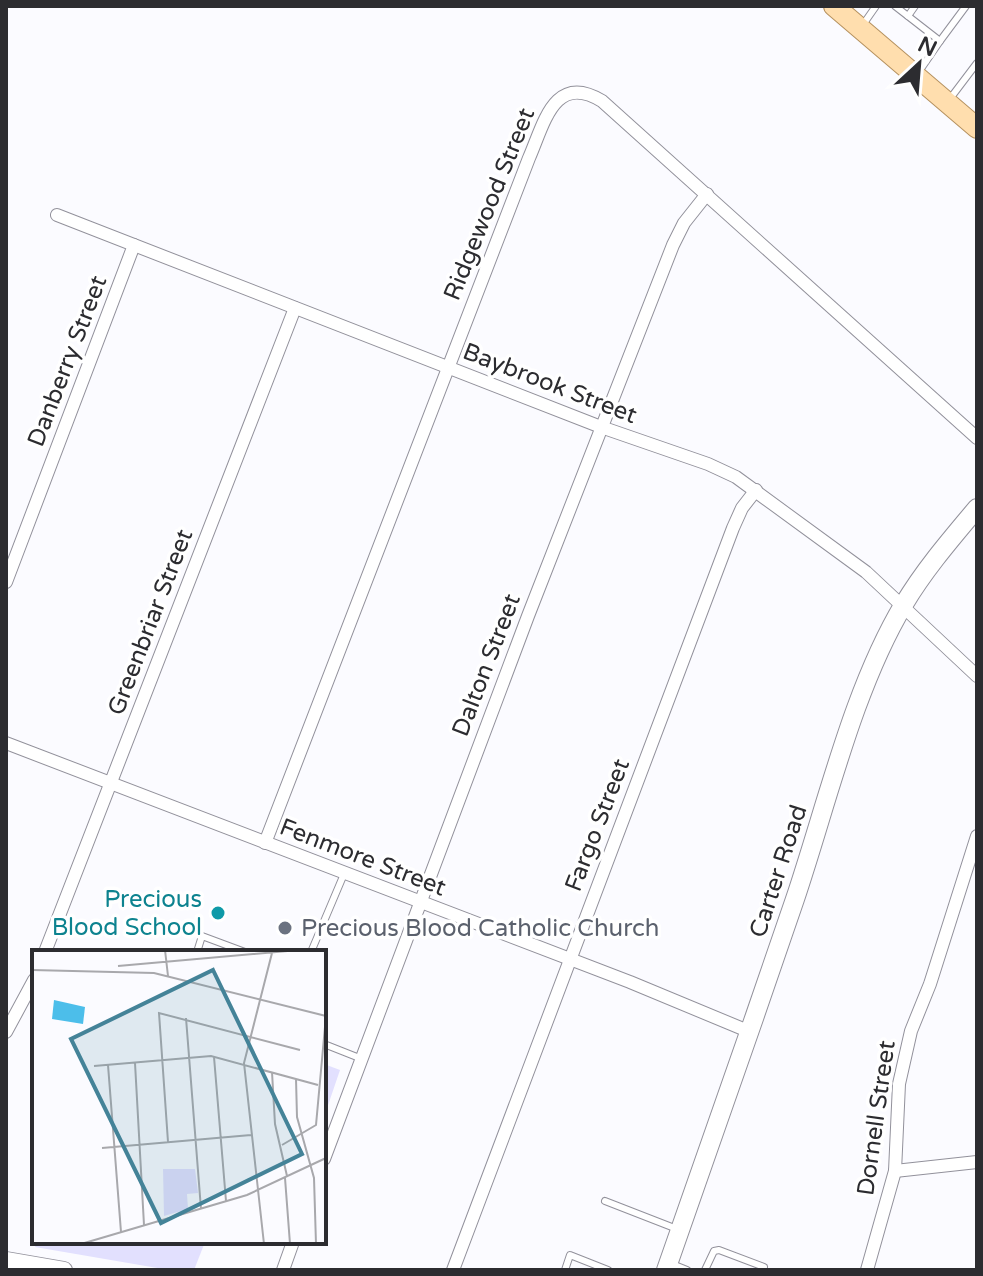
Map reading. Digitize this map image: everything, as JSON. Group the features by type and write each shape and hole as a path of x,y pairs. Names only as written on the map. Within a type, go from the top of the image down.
{"main road":[{"path":"834,6 977,128"},
{"name":"Carter Road","path":"667,1266 795,899 847,737 881,649 927,568 977,508"}],"street":[{"name":"Ridgewood Street","path":"265,843 529,158 560,97 579,91 602,101 977,438"},
{"name":"Dalton Street","path":"326,1154 673,245 684,223 707,194"},
{"name":"Baybrook Street","path":"57,215 601,427 708,464 756,490 866,572 977,676"},
{"name":"Danberry Street","path":"6,582 134,245"},
{"name":"Greenbriar Street","path":"46,950 295,308"},
{"name":"Fargo Street","path":"453,1270 733,528 742,508 756,490"},
{"name":"Fenmore Street","path":"6,743 748,1031"},
{"name":"Dornell Street","path":"867,1270 895,1171 902,1067 911,1031 930,984 977,836"},
{"path":"6,1032 32,984"},
{"path":"895,1171 977,1162"},
{"path":"283,1270 292,1244"},
{"path":"6,1260 64,1270"}],"lane":[{"path":"860,28 876,6"},
{"path":"895,6 940,41"},
{"path":"908,16 915,6"},
{"path":"917,75 966,6"},
{"path":"947,102 976,65"},
{"path":"312,950 344,874"},
{"path":"198,950 202,936 240,950"},
{"path":"326,1045 362,1059"},
{"path":"605,1201 680,1230"},
{"path":"705,1270 714,1251 719,1250 764,1267 763,1270"},
{"path":"565,1270 570,1255 608,1270"},
{"path":"667,1266 687,1270"}],"shaded area":[{"path":"326,1065 340,1070 326,1111"},
{"path":"36,1244 204,1244 194,1270 169,1270 35,1247"}],"place":[{"name":"Precious Blood School","path":"218,913"},
{"name":"Precious Blood Catholic Church","path":"285,928"}]}
